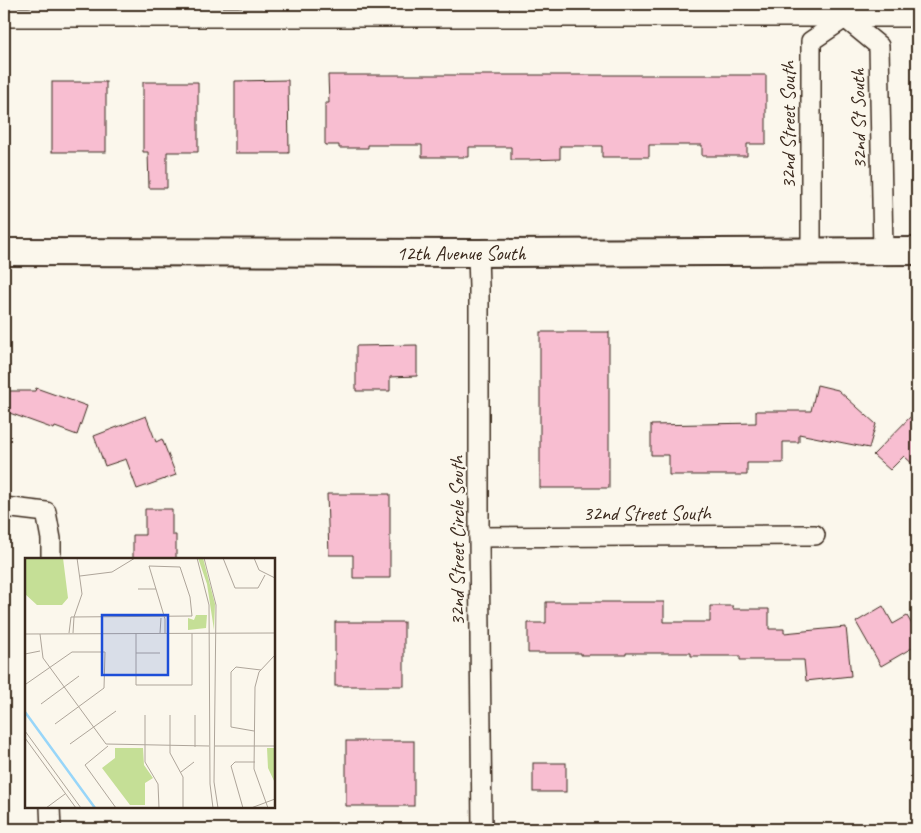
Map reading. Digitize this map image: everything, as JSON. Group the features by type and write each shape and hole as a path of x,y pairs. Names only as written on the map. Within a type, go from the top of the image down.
{"street":[{"path":"4,18 111,11 844,11 917,17"},
{"name":"32nd St South","path":"844,11 879,46 883,250"},
{"name":"32nd Street South","path":"811,251 811,41 844,11"},
{"name":"12th Avenue South","path":"4,252 478,253 917,251"},
{"name":"32nd Street Circle South","path":"478,253 480,288 479,537 482,829"},
{"path":"4,507 46,512 51,538 51,558"},
{"name":"32nd Street South","path":"479,537 815,535"},
{"path":"50,808 51,829"}],"building":[{"path":"328,75 766,75 766,144 747,144 747,156 702,156 702,145 649,145 649,157 602,157 602,146 560,146 560,159 529,160 511,160 511,147 469,147 469,157 422,157 422,145 368,145 368,148 339,148 339,145 325,145 325,103 329,103"},
{"path":"288,80 289,153 235,153 235,81"},
{"path":"52,82 106,82 106,152 52,152"},
{"path":"143,82 198,82 198,152 167,152 167,188 149,188 148,152 143,152"},
{"path":"540,332 609,332 609,488 540,488"},
{"path":"417,345 417,376 390,377 390,391 356,391 356,346"},
{"path":"817,385 838,390 876,424 869,448 799,434 799,442 783,442 783,463 747,463 747,475 669,475 669,455 651,455 651,425 756,423 756,411 811,411"},
{"path":"36,388 87,406 77,435 4,411 4,391 35,391"},
{"path":"917,410 917,468 904,456 890,470 873,455"},
{"path":"146,416 156,442 162,439 176,475 137,489 126,459 105,466 94,436"},
{"path":"327,494 390,494 390,578 353,578 353,555 329,555"},
{"path":"145,509 172,509 172,535 176,535 176,558 133,558 133,535 145,535"},
{"path":"546,602 664,602 664,622 710,622 710,606 733,606 733,609 769,609 769,629 784,629 784,633 846,627 851,676 806,681 804,660 740,660 740,656 691,656 691,653 581,655 581,653 528,653 528,623 546,623"},
{"path":"883,606 893,624 907,616 917,633 917,645 881,666 856,622"},
{"path":"335,622 404,622 404,686 335,686"},
{"path":"346,741 414,741 414,806 346,806"},
{"path":"533,763 566,763 566,792 533,792"}]}
